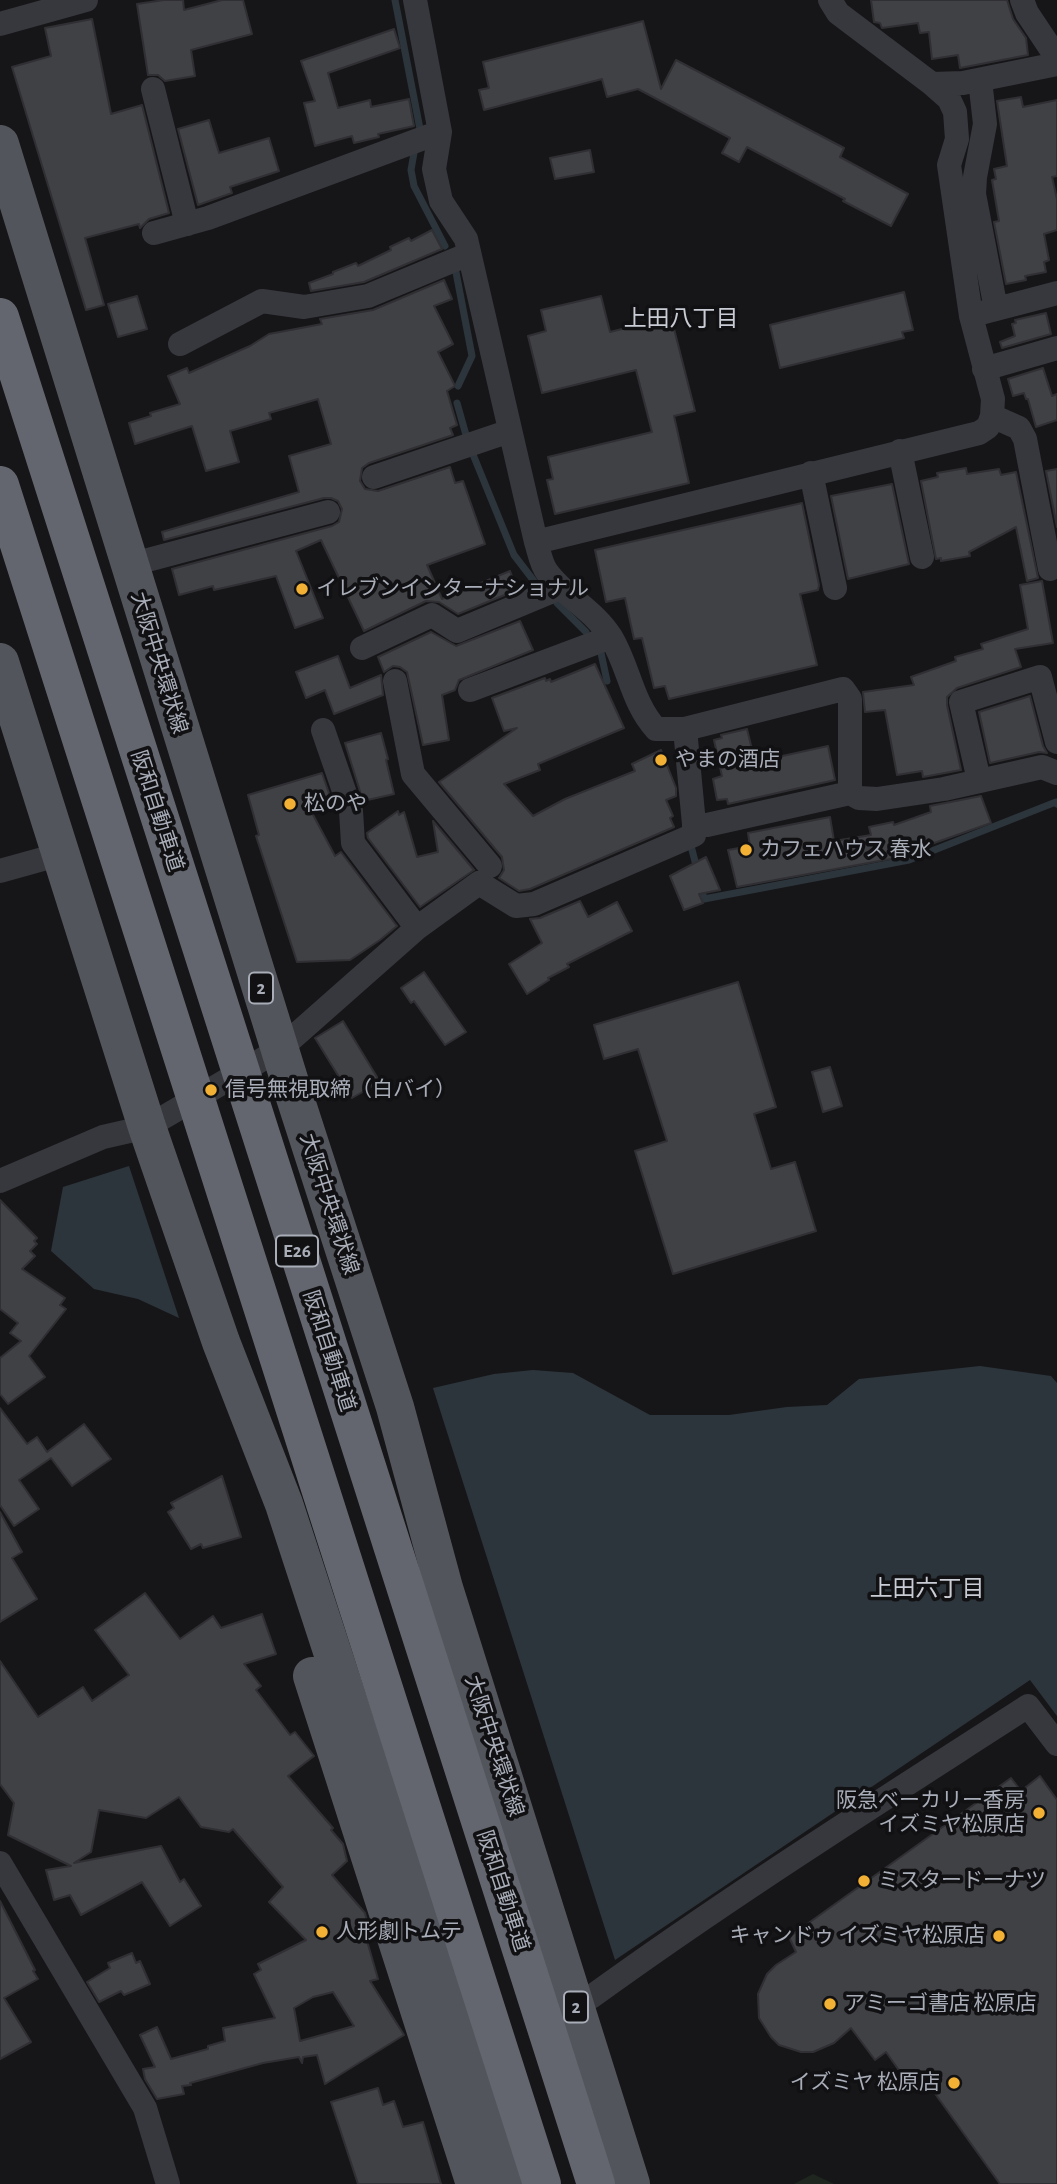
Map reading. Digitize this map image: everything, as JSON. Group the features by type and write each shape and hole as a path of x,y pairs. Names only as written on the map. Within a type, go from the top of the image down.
{"highway":[{"name":"阪和自動車道","path":"0,317 596,2184"},
{"name":"E26","path":"0,485 542,2184"}],"main road":[{"name":"大阪中央環状線","path":"0,144 280,1049 395,1407 444,1588 631,2184"},
{"path":"0,662 147,1127 221,1342 284,1504 506,2184"},
{"path":"359,1295 400,1386 511,1753 655,2184"},
{"path":"221,1342 250,1468 288,1599 475,2184"}],"street":[{"path":"0,24 86,0"},
{"path":"415,0 440,132 434,169 441,201 466,239 536,542 545,570 560,588 587,609 611,638 643,716 656,729 685,729 849,683 850,793"},
{"path":"536,542 979,433 988,427 993,399 971,316 948,165 957,139 955,112 949,99 838,13 830,0"},
{"path":"1022,0 1027,13 1057,58"},
{"path":"932,85 980,80 1057,64"},
{"path":"980,80 985,124 974,194 996,309"},
{"path":"153,89 187,224"},
{"path":"154,233 187,224 440,132"},
{"path":"180,344 262,301 304,307 368,296 469,254"},
{"path":"971,316 1057,293"},
{"path":"984,369 1057,348"},
{"path":"992,416 1019,428 1025,439 1050,569"},
{"path":"374,477 510,431"},
{"path":"900,451 922,557"},
{"path":"811,473 835,587"},
{"path":"129,565 328,512"},
{"path":"362,648 432,615 457,631 560,588"},
{"path":"470,690 611,638"},
{"path":"979,780 961,702 1040,677 1057,742"},
{"path":"395,681 413,774 490,866"},
{"path":"0,1181 103,1136 147,1127 280,1049 416,928 479,883 516,906 534,904 694,835 685,729"},
{"path":"323,730 351,811 353,843 416,928"},
{"path":"694,824 707,825 850,793 859,798 877,799 944,789 1042,767 1057,773"},
{"path":"0,871 61,854"},
{"path":"591,1997 795,1856 1028,1706 1057,1744"},
{"path":"0,1863 145,2108 168,2184"}],"shaded area":[{"path":"129,1166 179,1318 138,1299 94,1289 51,1251 63,1187"},
{"path":"980,1366 1051,1376 1057,1383 1057,1716 1030,1680 615,1960 433,1388 494,1374 533,1370 573,1373 650,1415 729,1415 827,1405 859,1379"},
{"path":"813,2174 834,2184 794,2184"}],"building":[{"path":"183,0 184,10 222,0 243,0 252,34 191,50 195,76 165,81 158,75 148,75 137,4"},
{"path":"871,0 1007,0 1013,19 1026,38 1028,55 960,68 958,55 932,59 929,32 920,33 918,23 882,28 880,23 874,22"},
{"path":"92,19 111,114 142,105 169,213 149,219 140,228 139,224 85,238 104,305 86,310 12,67 51,56 45,28"},
{"path":"643,21 661,89 676,60 844,148 840,157 908,194 891,226 747,147 739,162 722,153 730,138 638,89 607,97 602,79 484,110 479,90 489,88 483,62"},
{"path":"394,29 400,48 328,73 338,108 370,100 371,107 409,99 414,126 378,134 379,137 354,143 352,136 315,146 304,103 315,101 301,61"},
{"path":"1021,97 1023,107 1057,100 1057,176 1052,177 1057,199 1057,230 1044,234 1049,260 1044,262 1046,272 1025,276 1026,280 1006,284 994,222 999,221 992,180 996,179 994,169 1007,166 997,101"},
{"path":"209,120 219,153 269,138 279,171 230,187 232,193 198,205 178,129"},
{"path":"590,150 594,172 555,179 550,158"},
{"path":"432,230 442,249 364,282 311,291 309,283 356,263 358,266 391,250 390,247 409,238 411,241"},
{"path":"444,280 452,299 434,306 453,344 438,352 455,386 447,391 457,425 450,428 453,435 369,463 362,468 360,481 365,489 378,491 450,467 455,483 463,481 485,544 427,565 442,599 510,571 517,590 458,614 439,602 426,601 364,631 321,540 296,551 323,618 295,628 276,576 214,590 213,586 179,595 172,569 332,526 339,522 342,509 338,501 324,498 164,540 162,532 299,492 289,456 331,444 318,399 269,413 271,419 230,431 239,462 206,471 192,426 135,444 129,423 180,404 168,376 187,368 189,373 250,346 269,334 322,324 320,319 373,310"},
{"path":"904,292 913,330 902,332 904,338 780,368 770,325"},
{"path":"137,296 147,329 118,337 108,304"},
{"path":"601,296 610,332 671,317 695,411 674,416 689,483 555,514 547,480 553,479 548,457 652,432 636,370 542,393 528,336 546,331 541,310"},
{"path":"1046,313 1051,334 1002,348 1000,342 1015,336 1012,324 1016,323 1015,320"},
{"path":"1043,368 1052,396 1057,394 1057,420 1036,427 1028,399 1024,393 1013,396 1008,379"},
{"path":"966,468 967,474 999,469 1001,475 1016,472 1038,578 1027,581 1016,527 969,552 970,556 941,561 941,558 936,559 921,481 938,477 937,473"},
{"path":"1057,469 1057,527 1046,471"},
{"path":"892,484 909,564 848,579 831,496"},
{"path":"802,503 819,585 818,590 800,594 817,665 669,699 665,686 654,688 642,638 634,639 625,598 606,602 595,550"},
{"path":"1042,581 1053,643 1015,649 1021,667 957,688 947,697 961,770 923,777 922,771 897,775 885,710 865,712 863,692 914,685 911,677 956,661 955,657 983,649 981,644 1028,629 1020,585"},
{"path":"520,621 533,650 459,680 455,690 442,695 449,740 423,745 407,672 393,666 384,672 378,657 431,632 456,646"},
{"path":"338,656 350,688 381,675 383,695 334,714 325,690 306,698 296,672"},
{"path":"595,664 624,728 538,764 540,770 504,784 533,816 565,799 635,771 632,764 661,750 676,788 676,796 666,800 673,816 670,818 674,827 530,889 519,891 499,878 504,870 502,857 439,782 517,728 504,731 492,698 545,678 551,682"},
{"path":"1030,696 1047,753 1039,752 990,763 979,712"},
{"path":"747,729 755,762 828,746 835,780 728,804 727,799 717,800 713,779 722,776 714,740 722,738 721,735"},
{"path":"381,733 394,794 363,801 345,743"},
{"path":"322,773 333,805 311,811 335,856 341,852 397,926 350,960 297,962 256,836 259,835 248,795"},
{"path":"981,796 991,823 900,855 901,857 737,887 728,850 750,846 748,833 830,817 834,841 871,835 869,827 893,822 894,825 931,812 930,806"},
{"path":"398,811 399,815 404,812 417,857 438,852 433,821 474,870 420,907 368,838 367,833"},
{"path":"706,857 720,890 699,894 703,903 684,910 670,876"},
{"path":"580,901 588,917 617,902 632,931 567,964 569,967 548,978 549,980 527,994 509,964 542,943 530,919 540,918"},
{"path":"424,972 466,1032 445,1045 414,1001 411,1003 401,988"},
{"path":"738,982 776,1107 754,1114 771,1169 795,1162 816,1231 673,1274 635,1151 667,1141 638,1049 604,1059 594,1025"},
{"path":"343,1021 380,1082 352,1098 315,1038"},
{"path":"830,1067 842,1106 823,1112 812,1072"},
{"path":"0,1200 37,1238 34,1241 37,1244 30,1251 35,1256 22,1269 65,1298 60,1305 66,1309 29,1356 45,1377 8,1404 0,1394 0,1358 21,1341 10,1333 18,1323 0,1309"},
{"path":"0,1408 27,1444 37,1437 47,1452 84,1424 111,1459 72,1486 51,1458 19,1480 39,1509 14,1526 0,1505"},
{"path":"222,1476 241,1537 203,1548 201,1544 191,1549 168,1512 174,1508 171,1503"},
{"path":"0,1512 22,1552 12,1558 37,1599 0,1622"},
{"path":"145,1593 180,1639 213,1616 221,1628 262,1614 276,1654 244,1664 261,1686 256,1690 290,1735 295,1732 314,1756 288,1776 333,1828 331,1830 343,1844 347,1861 332,1875 365,1913 370,1933 365,1934 378,1979 370,1981 404,2035 325,2084 317,2055 303,2057 302,2063 299,2057 263,2063 190,2083 191,2085 182,2086 184,2094 157,2099 145,2079 143,2069 155,2067 140,2035 157,2027 171,2059 208,2049 208,2046 225,2041 223,2028 275,2018 254,1974 261,1970 258,1964 306,1940 269,1902 283,1887 233,1829 229,1832 201,1827 179,1797 146,1818 99,1810 91,1852 74,1863 161,1846 180,1882 184,1879 201,1906 170,1926 142,1882 81,1915 70,1895 54,1900 46,1870 71,1866 8,1835 14,1803 0,1784 0,1661 38,1717 83,1687 92,1701 129,1675 95,1630","holes":["333,1992 354,2026 300,2041 294,2008 313,1997"]},
{"path":"1040,1776 1057,1800 1057,2184 1000,2184 926,2081 913,2090 886,2052 875,2060 851,2028 834,2043 813,2052 801,2052 779,2045 759,2018 758,1994 767,1974 796,1952 789,1937 1011,1778 1021,1791"},
{"path":"0,1901 38,1979 4,1998 31,2042 0,2059"},
{"path":"132,1953 136,1963 140,1961 150,1984 124,1995 121,1991 99,2002 87,1982 110,1968 108,1963"},
{"path":"378,2088 383,2105 394,2101 403,2127 423,2122 441,2184 358,2184 331,2102"}],"waterway":[{"path":"395,0 420,129"},
{"path":"415,147 411,170 414,186 445,246"},
{"path":"455,267 472,356 458,386"},
{"path":"457,403 466,435"},
{"path":"472,452 514,555 537,585"},
{"path":"557,603 586,632"},
{"path":"601,653 607,681"},
{"path":"700,884 704,899 909,860 1056,802 1057,804"},
{"path":"691,846 697,869"}],"place":[{"name":"イレブンインターナショナル","path":"302,589"},
{"name":"やまの酒店","path":"661,760"},
{"name":"松のや","path":"290,804"},
{"name":"カフェハウス 春水","path":"746,850"},
{"name":"信号無視取締（白バイ）","path":"211,1090"},
{"name":"阪急ベーカリー香房 イズミヤ松原店","path":"1039,1813"},
{"name":"ミスタードーナツ","path":"864,1881"},
{"name":"人形劇トムテ","path":"322,1932"},
{"name":"キャンドゥ イズミヤ松原店","path":"999,1936"},
{"name":"アミーゴ書店 松原店","path":"830,2004"},
{"name":"イズミヤ 松原店","path":"954,2083"}],"district":[{"name":"上田八丁目","path":"681,319"},
{"name":"上田六丁目","path":"927,1589"}]}
